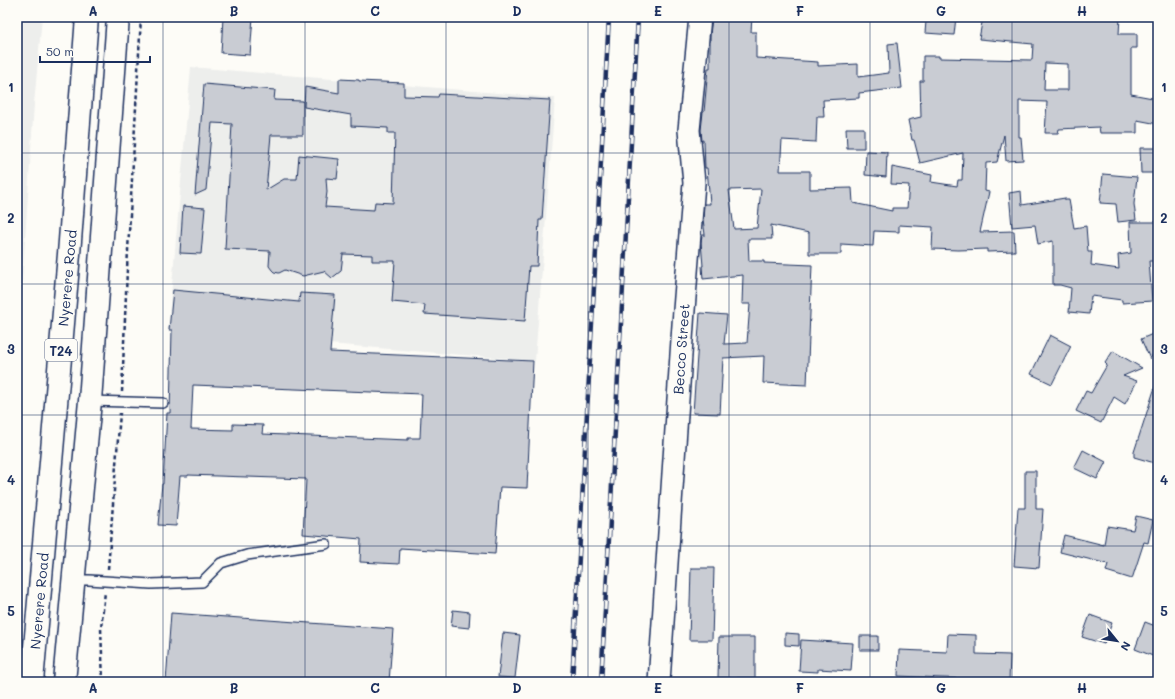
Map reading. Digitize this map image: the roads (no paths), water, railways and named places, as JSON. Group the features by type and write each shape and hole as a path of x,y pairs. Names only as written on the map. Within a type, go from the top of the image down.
{"highway":[{"name":"Nyerere Road","path":"32,682 68,262 87,17"},
{"name":"T24","path":"64,682 90,401 118,17"}],"street":[{"name":"Becco Street","path":"660,682 683,318 694,183 689,130 700,17"}],"lane":[{"path":"90,401 163,403"},
{"path":"73,580 151,584 202,582 221,563 247,555 326,544"}],"railway":[{"path":"572,682 609,17"},
{"path":"601,682 638,17"}]}
